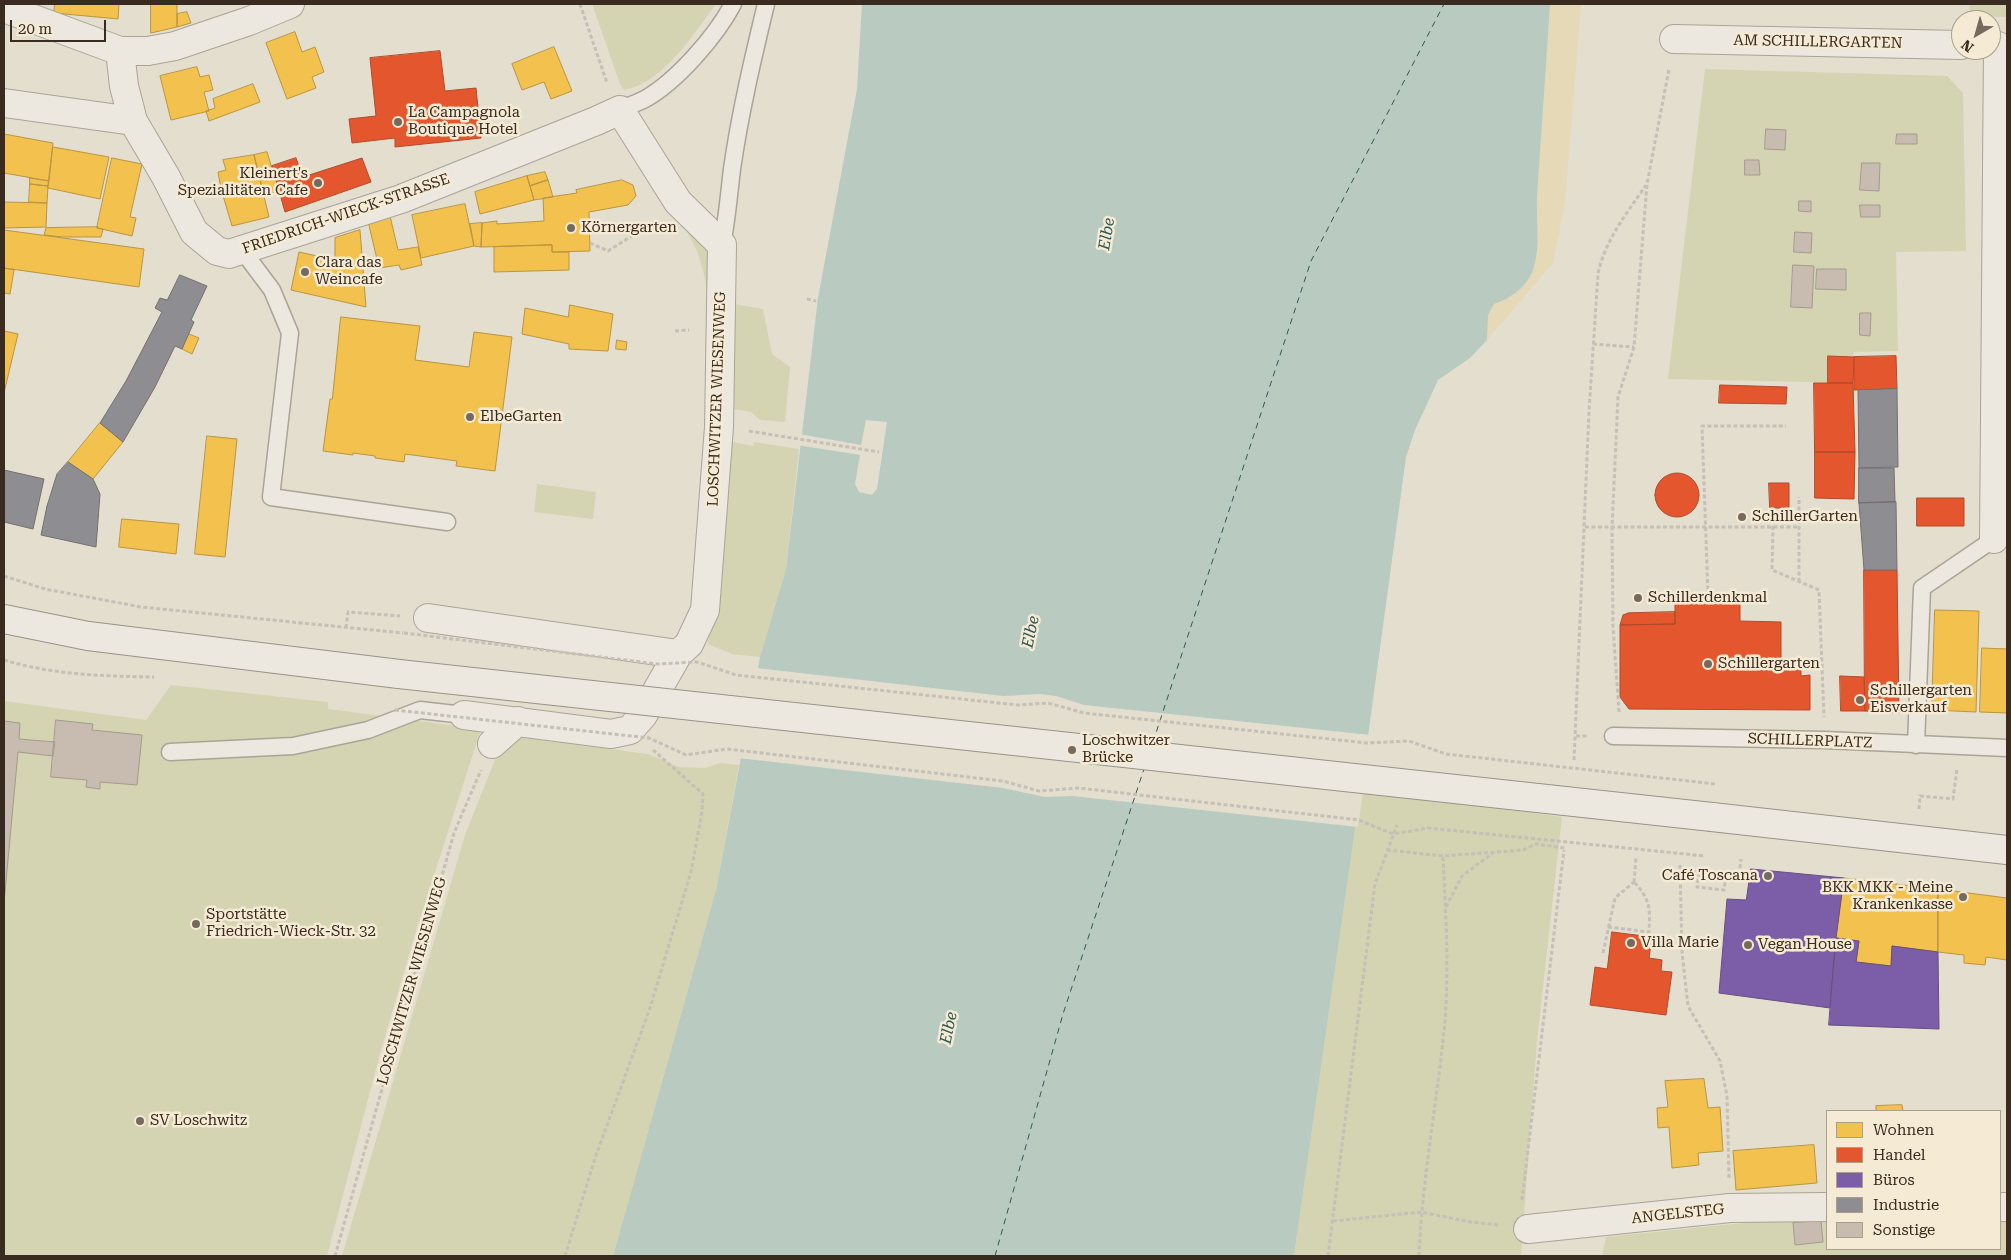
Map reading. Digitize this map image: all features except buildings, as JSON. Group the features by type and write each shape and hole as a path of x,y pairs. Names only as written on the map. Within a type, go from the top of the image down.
{"street":[{"path":"4,8 120,51 148,51 175,46 249,21 290,4"},
{"name":"AM SCHILLERGARTEN","path":"1674,40 1951,45"},
{"name":"FRIEDRICH-WIECK-STRASSE","path":"120,51 124,86 133,120 166,177 194,232 217,251 229,254 401,199 620,110"},
{"path":"1994,538 1999,60"},
{"path":"4,103 133,120"},
{"path":"620,110 678,202 722,245"},
{"name":"LOSCHWITZER WIESENWEG","path":"630,730 644,715 678,654 688,644 705,610 719,427 722,245"},
{"path":"428,618 678,654"},
{"path":"4,619 88,636 399,674 2007,850"},
{"path":"464,715 611,734 630,730"},
{"path":"492,744 518,721"},
{"name":"ANGELSTEG","path":"1528,1229 1730,1208 1826,1207"}],"lane":[{"path":"620,110 646,99 682,71 711,36 733,4"},
{"path":"722,245 728,211 732,168 751,66 766,4"},
{"path":"242,250 272,290 290,333 271,497 447,522"},
{"path":"1916,745 1922,588 1994,538"},
{"path":"170,752 293,746 368,730 420,710 464,715"},
{"name":"SCHILLERPLATZ","path":"1613,736 1825,740 2007,748"}],"path":[{"path":"580,4 605,80 620,110"},
{"path":"1624,716 1618,711 1613,627 1612,528 1618,397 1634,347 1647,184 1674,40"},
{"path":"1574,760 1593,344 1598,274 1602,256 1611,238 1647,184"},
{"path":"590,243 608,251 656,220"},
{"path":"807,299 816,301"},
{"path":"675,331 688,330"},
{"path":"1593,344 1634,347"},
{"path":"1708,596 1702,426 1786,426"},
{"path":"719,427 879,452"},
{"path":"1799,497 1799,582"},
{"path":"1772,526 1772,570 1819,590 1825,740"},
{"path":"1585,527 1799,527"},
{"path":"4,576 45,589 141,607 404,633 658,664 697,662 736,675 1018,705 1048,703 1084,713 1367,743 1409,741 1446,754 1716,784"},
{"path":"346,628 348,612 428,618"},
{"path":"4,660 28,668 70,674 164,677"},
{"path":"386,708 649,738 686,755 727,749 1004,781 1038,791 1078,788 1359,820 1393,834 1428,828 1704,856"},
{"path":"565,1256 595,1158 649,1011 691,872 702,812 703,794 630,730"},
{"name":"LOSCHWITZER WIESENWEG","path":"334,1256 454,833 492,744"},
{"path":"1919,809 1920,796 1953,800 1960,747"},
{"path":"1328,1256 1375,884 1397,825"},
{"path":"1333,1221 1421,1212 1471,1222 1528,1229 1521,1208 1565,849 1536,844 1524,850 1443,856 1388,850"},
{"path":"1446,908 1462,876 1494,852"},
{"path":"1419,1256 1421,1212 1443,1040 1448,944 1443,856"},
{"path":"1603,953 1615,898 1634,882 1636,858"},
{"path":"1730,1208 1727,1096 1720,1062 1688,1006 1682,952 1680,868 1698,872 1697,887 1724,890 1726,875 1739,876 1741,859"},
{"path":"1608,927 1649,932 1650,904 1644,892 1634,882"}],"green space":[{"path":"592,4 716,4 677,55 665,67 639,85 624,90 620,84"},
{"path":"1970,4 2007,4 2007,17 2001,17 2001,10 1970,10"},
{"path":"1705,69 1947,76 1963,93 1966,251 1896,252 1898,351 1854,352 1853,383 1668,379"},
{"path":"682,221 706,245 711,262 713,325 707,324 707,290 704,274 697,251"},
{"path":"734,304 763,309 772,354 790,367 785,422 760,420 751,412 727,408"},
{"path":"727,441 753,446 754,442 799,449 786,569 760,657 732,654 708,644 722,543"},
{"path":"537,484 596,492 593,519 534,512"},
{"name":"Sportstätte Friedrich-Wieck-Str. 32","path":"171,685 328,702 328,709 481,729 417,928 382,1046 327,1256 4,1256 4,701 146,720"},
{"path":"509,736 648,754 679,767 705,768 720,763 739,765 716,890 613,1256 342,1256 465,835 500,747"},
{"path":"1361,788 1562,817 1537,1041 1521,1256 1294,1256"},
{"path":"1826,1215 1826,1250 2001,1250 2001,1221 2007,1221 2007,1256 1602,1256 1606,1237"}],"sand":[{"path":"1550,4 1581,4 1565,202 1553,263 1487,340 1488,315 1494,304 1512,296 1523,287 1533,270 1537,252 1537,198"}],"water":[{"name":"Elbe","path":"862,4 1550,4 1537,198 1538,243 1533,270 1527,282 1517,292 1494,304 1488,315 1487,340 1470,358 1438,380 1415,430 1406,457 1294,1256 613,1256 716,890 760,657 786,569 818,298 857,89"}],"pier":[{"path":"866,420 887,422 877,489 872,495 859,492 855,484 860,455 797,445 799,434 861,445"},
{"path":"756,668 1003,696 1040,694 1056,696 1084,705 1371,735 1358,827 1072,796 1045,797 1003,788 738,758"}],"ferry route":[{"path":"1153,742 1311,261 1444,4"},
{"path":"995,1256 1063,1014 1144,769"}],"place":[{"name":"La Campagnola Boutique Hotel","path":"398,122"},
{"name":"Kleinert's Spezialitäten Cafe","path":"318,183"},
{"name":"Körnergarten","path":"571,228"},
{"name":"Clara das Weincafe","path":"305,272"},
{"name":"ElbeGarten","path":"470,417"},
{"name":"SchillerGarten","path":"1742,517"},
{"name":"Schillerdenkmal","path":"1638,598"},
{"name":"Schillergarten","path":"1708,664"},
{"name":"Schillergarten Eisverkauf","path":"1860,700"},
{"name":"Loschwitzer Brücke","path":"1072,750"},
{"name":"Café Toscana","path":"1768,876"},
{"name":"BKK MKK - Meine Krankenkasse","path":"1963,897"},
{"name":"Sportstätte Friedrich-Wieck-Str. 32","path":"196,924"},
{"name":"Villa Marie","path":"1631,943"},
{"name":"Vegan House","path":"1748,945"},
{"name":"SV Loschwitz","path":"140,1121"}]}
